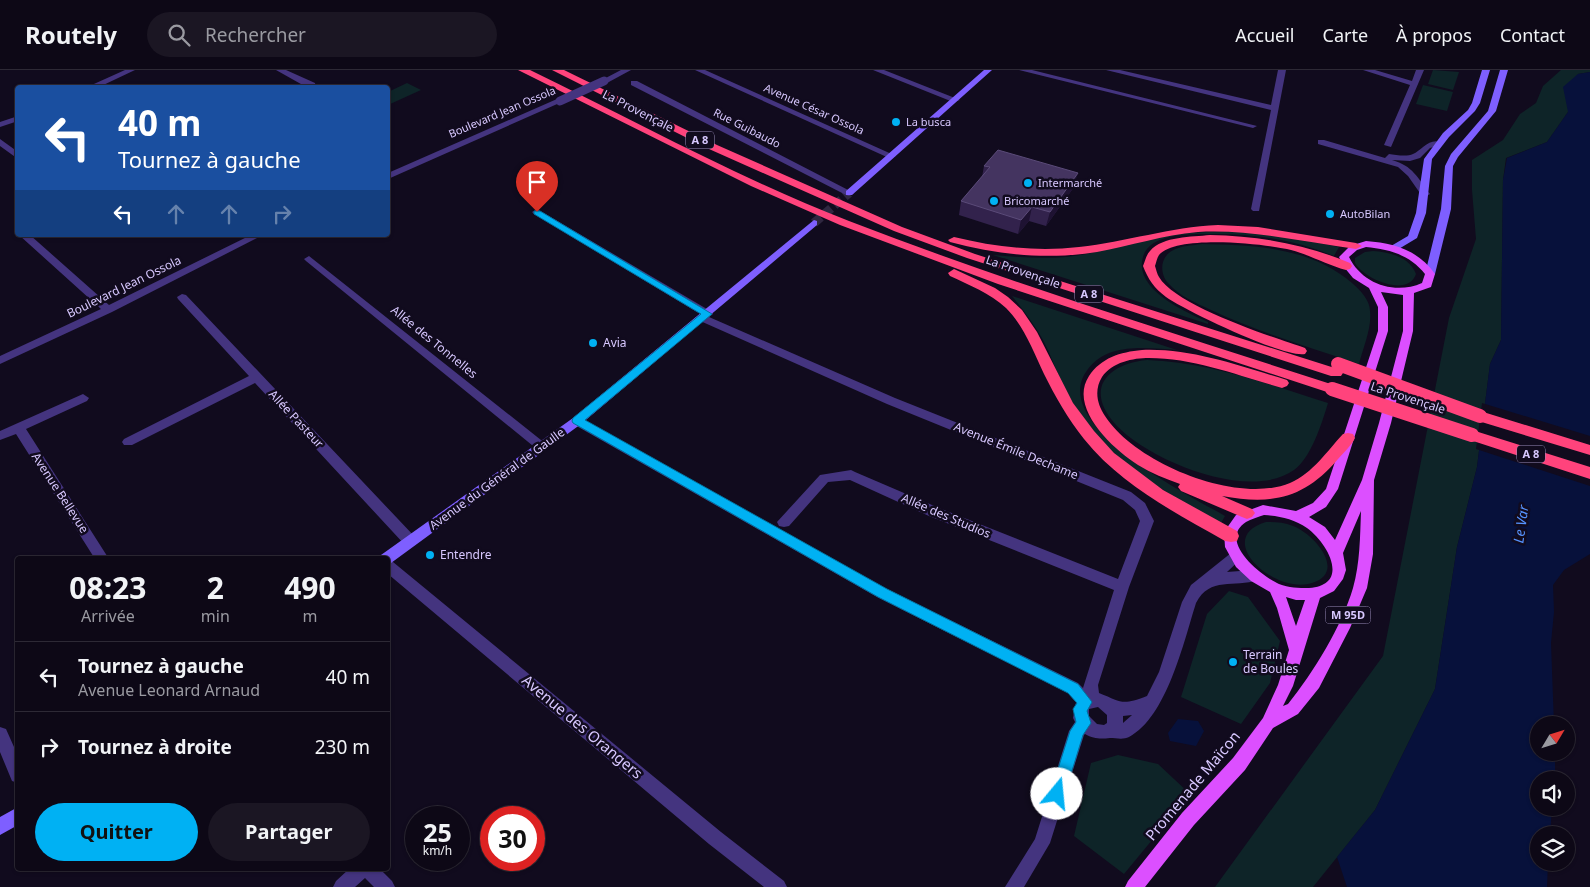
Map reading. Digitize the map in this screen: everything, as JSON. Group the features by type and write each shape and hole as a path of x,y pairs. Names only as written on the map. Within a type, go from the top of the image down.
{"highway":[{"name":"La Provençale","path":"523,70 722,168 844,223 1002,281 1330,394"},
{"name":"La Provençale","path":"557,70 713,147 845,206 971,256 1148,314 1337,368 1480,416 1590,450"},
{"path":"845,206 970,244 1016,253 1038,254 1078,251 1165,232 1213,228 1267,231 1356,246"},
{"path":"844,223 920,260 970,280 986,288 1010,305 1029,332 1073,413 1111,458 1162,499 1231,536"},
{"path":"1337,368 1237,328 1184,304 1155,281 1149,265 1158,250 1172,243 1191,239 1211,239 1279,244 1306,251 1346,266"},
{"path":"1247,514 1199,494 1171,479 1105,428 1091,403 1089,394 1095,376 1110,362 1122,357 1158,354 1184,357 1330,394"},
{"name":"A 8","path":"1330,394 1472,435 1590,473"},
{"path":"1154,467 1203,485 1229,491 1251,493 1283,491 1296,487 1310,478 1348,438"}],"main road":[{"path":"849,193 988,70"},
{"path":"1394,248 1412,238 1421,213 1425,194 1428,159 1476,103 1486,70"},
{"path":"1430,274 1415,258 1394,248 1378,245 1356,246 1348,251 1344,257 1346,266 1360,278 1374,285 1409,292 1427,285 1430,274 1446,209 1449,166 1454,156 1492,111 1504,70"},
{"name":"Avenue du Général de Gaulle","path":"390,556 577,421 814,223"},
{"path":"1296,516 1317,508 1326,501 1332,488 1383,331 1383,307 1374,285"},
{"name":"M 95D","path":"1336,553 1368,480 1385,422 1408,330 1407,307 1409,292"},
{"name":"M 95D","path":"1268,723 1293,709 1314,683 1343,628 1360,588 1366,554 1368,480"},
{"path":"1263,510 1280,511 1296,516 1323,534 1336,553 1340,568 1335,581 1324,590 1298,594 1275,589 1253,576 1236,558 1231,546 1232,527 1239,518 1247,514 1263,510"},
{"path":"1275,589 1284,608 1296,650"},
{"name":"Promenade Maïcon","path":"1134,887 1188,819 1239,764 1268,723 1285,686 1314,593"},
{"path":"0,827 15,817"}],"street":[{"path":"95,85 130,70"},
{"path":"280,70 312,85"},
{"name":"Boulevard Jean Ossola","path":"390,175 627,70"},
{"name":"Avenue César Ossola","path":"699,70 892,156"},
{"path":"877,70 956,100"},
{"path":"1023,70 1253,126"},
{"path":"1110,70 1274,108"},
{"path":"1256,209 1282,70"},
{"path":"1367,70 1414,84"},
{"path":"1388,145 1420,70"},
{"name":"Rue Guibaudo","path":"634,83 849,193"},
{"path":"0,125 15,119"},
{"path":"0,142 15,154"},
{"path":"1321,142 1372,155 1401,165 1410,170 1414,176 1414,182 1425,194"},
{"path":"1372,155 1410,158 1417,156 1427,146 1440,144"},
{"path":"537,212 705,316"},
{"path":"26,237 108,310"},
{"name":"Boulevard Jean Ossola","path":"0,360 108,310 254,237"},
{"name":"Allée des Tonnelles","path":"309,259 542,447"},
{"name":"Allée Pasteur","path":"182,297 410,541"},
{"name":"Avenue Émile Dechame","path":"705,316 892,402 1127,496 1140,507 1147,521 1122,587 1090,685 1089,701"},
{"path":"128,442 257,377"},
{"path":"0,436 83,398"},
{"path":"577,421 882,593 1073,688 1089,701 1103,702 1112,709 1116,719 1110,731"},
{"name":"Avenue Bellevue","path":"18,427 100,556"},
{"name":"Allée des Studios","path":"784,522 824,478 851,475 934,512 1122,587"},
{"path":"1089,701 1080,709 1081,718 1093,731 1125,731 1136,723 1154,700 1160,687 1189,602 1196,589 1236,558"},
{"name":"Avenue des Orangers","path":"390,568 715,838 778,887"},
{"path":"1202,584 1225,578 1253,576"},
{"path":"1112,709 1136,708 1154,700"},
{"path":"1014,887 1042,843 1077,731 1084,723"},
{"path":"0,734 15,768"},
{"path":"342,887 360,871"},
{"path":"370,871 386,887"}],"green space":[{"path":"1433,70 1459,72 1453,90 1428,84"},
{"path":"1561,70 1590,70 1590,72 1578,74 1568,112 1547,142 1506,158 1503,180 1501,340 1490,364 1477,467 1457,547 1435,689 1375,810 1313,887 1215,887 1383,656 1449,318 1476,239 1472,190 1472,160 1503,140 1520,114 1536,103 1543,86"},
{"path":"407,83 421,90 390,104 390,91"},
{"path":"1423,85 1453,92 1447,111 1416,104"},
{"path":"1235,231 1279,235 1339,247 1334,256 1303,245 1272,238 1223,234 1178,235 1157,241 1147,249 1143,257 1142,269 1146,279 1163,298 1208,322 1208,324 993,255 1038,258 1066,257 1159,236"},
{"path":"1202,244 1242,245 1281,250 1318,262 1336,271 1352,283 1361,292 1370,307 1368,331 1359,364 1229,318 1177,292 1166,281 1162,270 1163,262 1169,253 1174,250 1185,246"},
{"path":"1373,251 1398,256 1409,263 1416,274 1411,281 1404,285 1386,284 1376,280 1367,275 1355,263 1355,258 1365,252"},
{"path":"1012,296 1177,350 1141,348 1106,354 1096,360 1088,369 1080,390 1086,412 1103,434 1154,475 1225,516 1221,523 1178,499 1136,472 1100,439 1070,399 1043,340"},
{"path":"1147,360 1193,365 1216,370 1328,403 1311,449 1294,470 1275,479 1252,482 1201,473 1152,452 1132,439 1116,425 1106,412 1101,390 1104,381 1120,367"},
{"path":"1266,522 1290,525 1301,530 1317,544 1324,553 1327,562 1327,570 1322,578 1312,583 1297,584 1281,581 1255,563 1247,551 1245,540 1251,530"},
{"name":"Terrain de Boules","path":"1229,591 1248,597 1280,641 1270,683 1241,724 1181,697 1207,614"},
{"path":"1118,755 1158,764 1190,794 1124,874 1074,836 1091,763"}],"water":[{"name":"Le Var","path":"1590,72 1590,554 1564,570 1553,585 1554,612 1551,643 1554,716 1530,716 1530,761 1555,761 1555,771 1530,771 1530,816 1551,816 1551,826 1530,826 1530,871 1548,871 1547,887 1347,887 1337,857 1375,810 1435,689 1457,547 1477,467 1490,364 1501,340 1503,180 1507,158 1547,142 1568,112 1563,87 1578,74"},
{"path":"1178,719 1198,721 1204,731 1196,746 1170,741 1168,733"}],"pier":[{"path":"1482,403 1590,436 1590,486 1476,449"}],"building":[{"path":"998,150 1078,173 1050,212 1032,207 1021,220 961,201 990,167 984,166"}],"tunnel":[{"path":"814,223 849,193"}],"place":[{"name":"La busca","path":"896,122"},
{"name":"Intermarché","path":"1028,183"},
{"name":"Bricomarché","path":"994,201"},
{"name":"AutoBilan","path":"1330,214"},
{"name":"Avia","path":"593,343"},
{"name":"Entendre","path":"430,555"},
{"name":"Terrain de Boules","path":"1233,662"}],"route":[{"path":"537,212 708,314 577,421 882,593 1073,688 1086,702 1080,709 1081,718 1084,723 1077,731 1057,794"}]}
